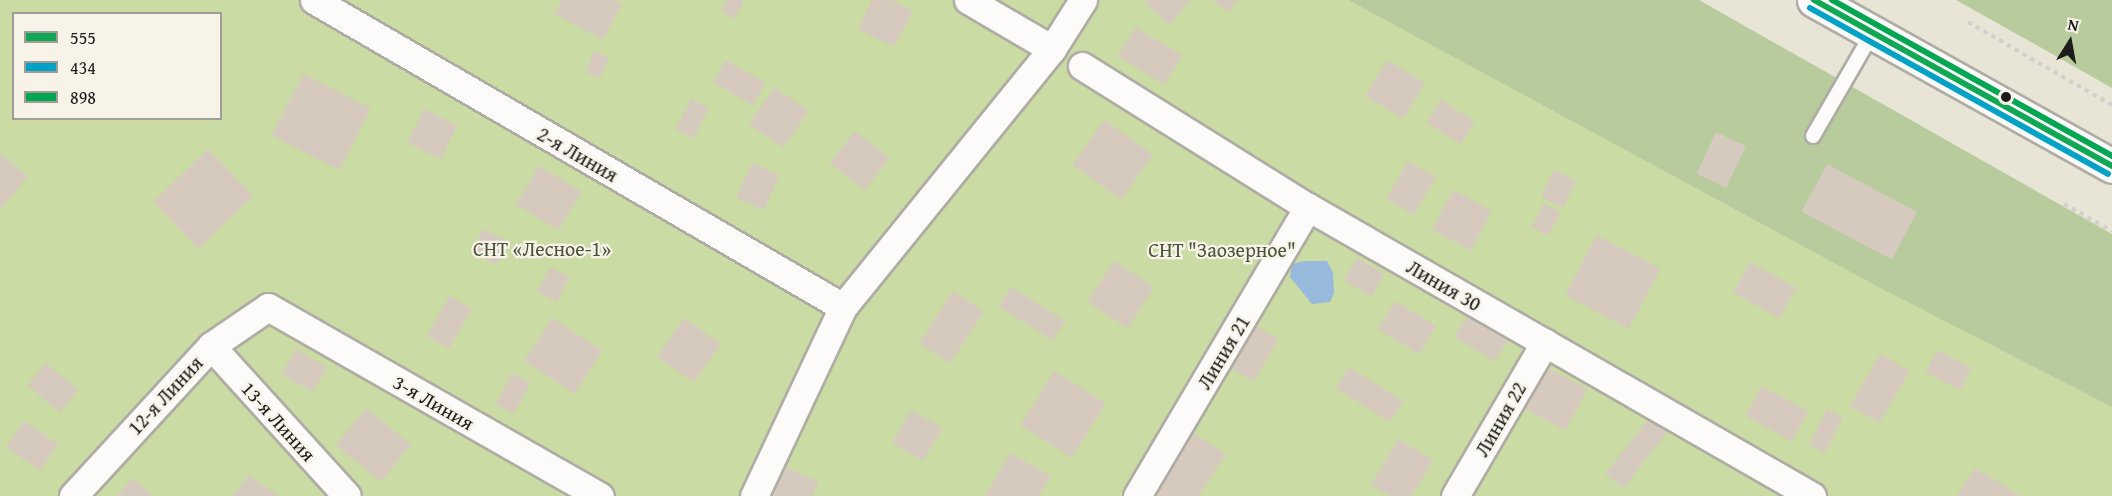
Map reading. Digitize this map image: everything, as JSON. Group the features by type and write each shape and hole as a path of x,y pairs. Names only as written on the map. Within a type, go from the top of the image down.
{"main road":[{"path":"1814,0 2112,166"}],"street":[{"name":"2-я Линия","path":"314,0 843,307"},
{"path":"968,0 1052,49"},
{"path":"754,496 843,307 1052,49 1083,0"},
{"name":"Линия 30","path":"1082,66 1308,207 1812,496"},
{"name":"Линия 21","path":"1137,496 1308,207"},
{"name":"12-я Линия","path":"73,496 211,346 268,307"},
{"name":"3-я Линия","path":"268,307 600,496"},
{"name":"Линия 22","path":"1455,496 1545,342"},
{"name":"13-я Линия","path":"211,346 347,496"}],"lane":[{"path":"1813,136 1872,33"}],"path":[{"path":"1968,22 2112,105"},
{"path":"2064,204 2112,231"}],"green space":[{"path":"0,0 1348,0 1880,288 2112,407 2112,496 0,496"},
{"path":"1348,0 1699,0 2112,234 2112,407 1880,288"},
{"path":"1956,0 2112,0 2112,88 2031,42"}],"water":[{"path":"1305,261 1327,261 1333,273 1334,293 1330,302 1312,304 1290,277 1292,264"}],"building":[{"path":"562,0 614,0 622,4 603,40 555,14"},
{"path":"727,0 744,0 735,19 721,12"},
{"path":"872,0 892,0 913,11 894,47 858,29"},
{"path":"1148,0 1190,0 1170,25 1145,4"},
{"path":"1212,0 1237,0 1229,12"},
{"path":"1135,27 1182,55 1165,84 1117,56"},
{"path":"594,51 609,57 600,78 585,72"},
{"path":"726,60 766,83 753,106 713,83"},
{"path":"1387,60 1425,83 1403,119 1365,96"},
{"path":"303,74 371,109 339,170 272,135"},
{"path":"774,87 809,110 784,148 749,124"},
{"path":"691,99 709,108 693,138 676,129"},
{"path":"1441,100 1475,121 1461,144 1427,123"},
{"path":"424,109 457,125 441,159 407,143"},
{"path":"1104,120 1153,154 1122,199 1072,165"},
{"path":"855,131 890,158 864,190 830,163"},
{"path":"1716,132 1746,146 1726,188 1697,174"},
{"path":"208,149 253,196 198,249 153,202"},
{"path":"0,153 28,177 0,210"},
{"path":"1408,161 1436,177 1414,215 1386,199"},
{"path":"752,163 779,175 764,210 737,198"},
{"path":"1827,164 1917,212 1892,260 1802,212"},
{"path":"539,166 582,192 559,230 516,205"},
{"path":"1554,170 1576,181 1563,208 1541,197"},
{"path":"1453,190 1492,211 1471,250 1432,230"},
{"path":"1544,203 1561,212 1548,236 1531,227"},
{"path":"483,229 508,241 497,265 472,252"},
{"path":"1597,235 1661,269 1629,329 1565,295"},
{"path":"1357,258 1385,274 1372,297 1344,281"},
{"path":"1114,261 1154,287 1128,328 1087,302"},
{"path":"1750,262 1796,288 1779,318 1733,293"},
{"path":"550,267 570,277 557,302 537,292"},
{"path":"1011,287 1065,321 1053,340 999,307"},
{"path":"953,291 984,311 950,363 919,343"},
{"path":"449,296 472,309 449,349 427,336"},
{"path":"1395,301 1436,326 1419,354 1378,329"},
{"path":"1469,313 1509,337 1495,361 1455,337"},
{"path":"552,318 602,351 575,393 524,361"},
{"path":"684,318 721,344 694,382 657,357"},
{"path":"1249,322 1278,339 1254,381 1224,364"},
{"path":"296,349 327,367 313,392 282,374"},
{"path":"1937,350 1972,368 1960,390 1926,372"},
{"path":"1880,354 1909,371 1879,423 1850,406"},
{"path":"46,363 78,390 60,412 27,385"},
{"path":"1349,367 1403,401 1390,422 1336,388"},
{"path":"1546,367 1587,389 1565,431 1524,408"},
{"path":"1054,371 1106,403 1072,458 1020,425"},
{"path":"512,373 531,383 514,414 496,404"},
{"path":"1762,386 1808,412 1792,441 1746,416"},
{"path":"366,408 411,445 381,482 336,445"},
{"path":"1827,409 1843,417 1825,453 1809,445"},
{"path":"911,410 942,428 923,461 892,443"},
{"path":"1652,414 1670,428 1623,488 1605,474"},
{"path":"24,421 58,444 40,470 6,448"},
{"path":"1190,431 1226,454 1199,496 1160,496 1152,491"},
{"path":"1398,439 1433,460 1412,496 1391,496 1371,485"},
{"path":"1010,453 1051,476 1039,496 985,496"},
{"path":"787,467 819,482 812,496 772,496"},
{"path":"1975,468 2021,496 1957,496"},
{"path":"249,475 279,496 233,496"},
{"path":"132,478 153,496 117,496"}],"transit line":[{"name":"555","path":"1814,0 2112,166"},
{"name":"898","path":"1832,0 2112,156"},
{"name":"434","path":"1810,8 2108,174"}],"park label":[{"name":"СНТ «Лесное-1»","path":"542,248"},
{"name":"СНТ \"Заозерное\"","path":"1222,249"}]}
